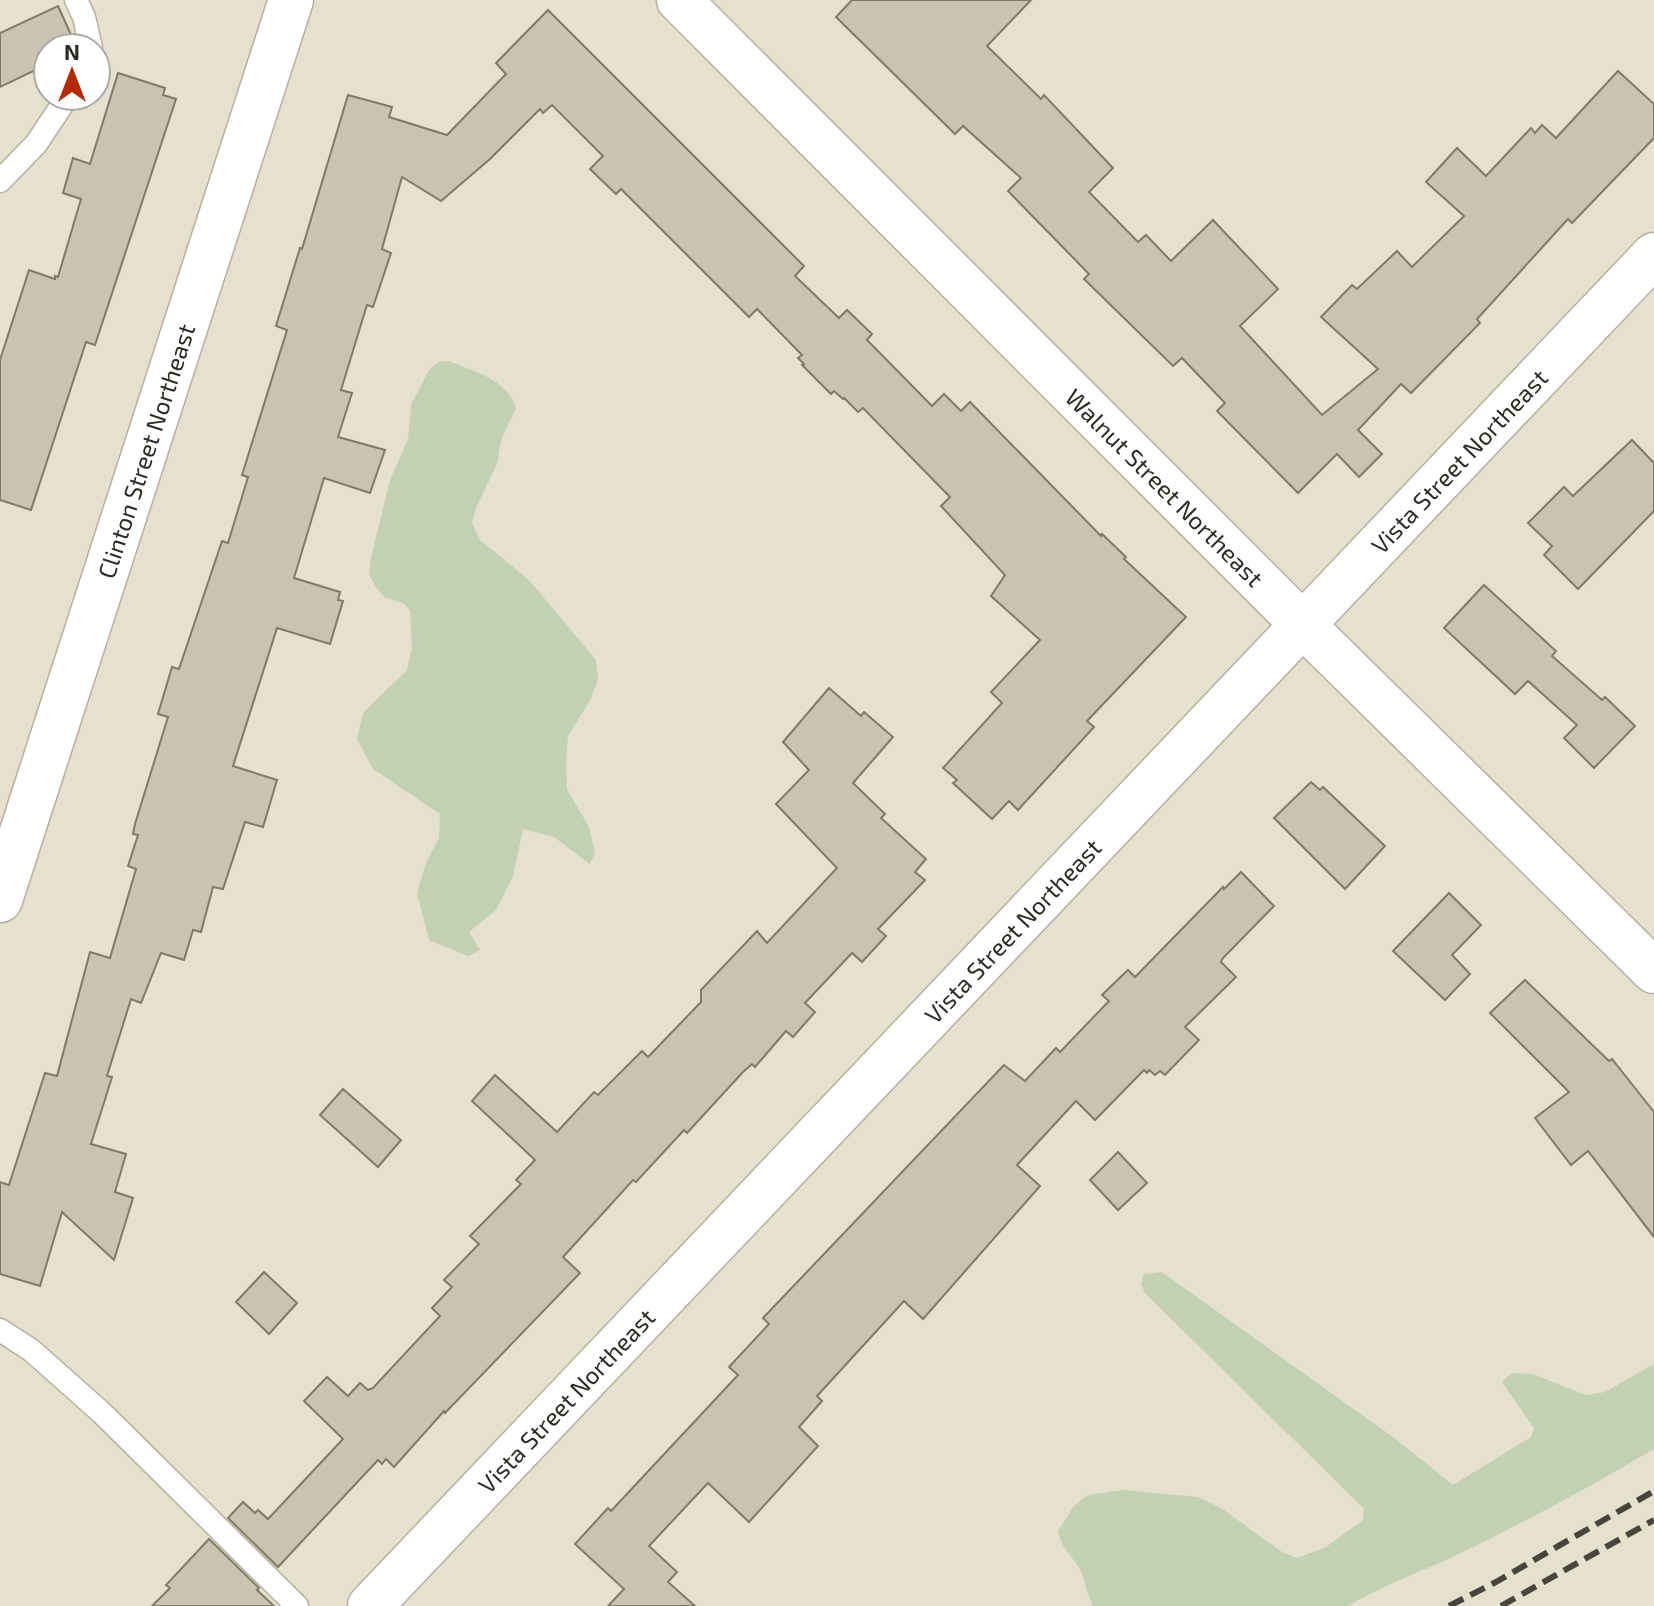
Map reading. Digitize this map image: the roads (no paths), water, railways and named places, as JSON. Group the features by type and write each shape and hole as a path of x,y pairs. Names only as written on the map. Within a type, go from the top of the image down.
{"street":[{"name":"Clinton Street Northeast","path":"0,900 291,0"},
{"name":"Walnut Street Northeast","path":"679,0 1303,625 1654,971"},
{"name":"Vista Street Northeast","path":"370,1606 1654,255"}],"lane":[{"path":"76,0 87,32"},
{"path":"0,181 36,144 57,112"},
{"path":"0,1330 31,1350 102,1413 297,1606"}],"railway":[{"path":"1449,1606 1654,1491"},
{"path":"1501,1606 1654,1520"}]}
